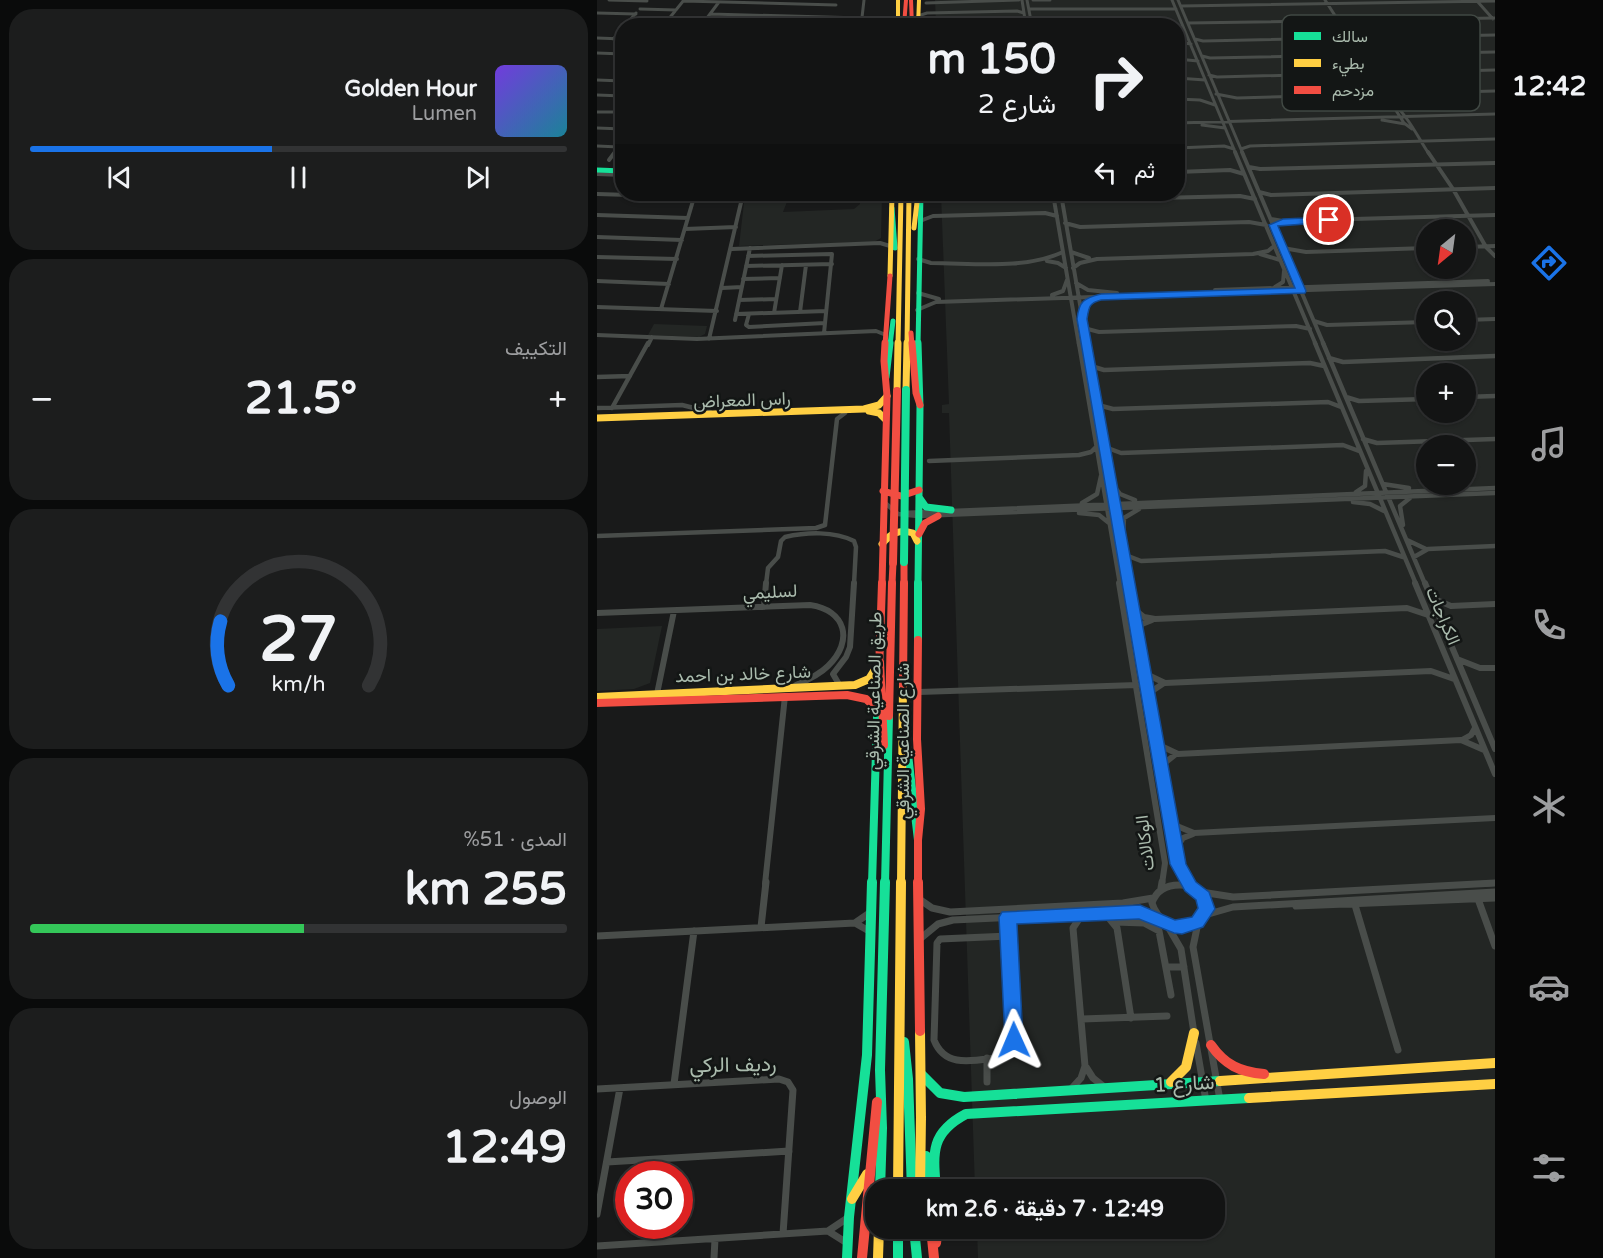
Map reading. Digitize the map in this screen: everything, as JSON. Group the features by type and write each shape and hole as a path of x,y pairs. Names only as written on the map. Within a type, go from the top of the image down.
{"main road":[{"path":"904,18 913,6"},
{"path":"597,172 615,173"},
{"path":"892,201 895,252 899,270"},
{"name":"طريق الصناعية الشرقي","path":"898,1179 904,732 904,562 898,295 901,201"},
{"name":"طريق الصناعية الشرقي","path":"880,1179 882,1128 880,1070 893,563 901,390 908,324 909,201"},
{"path":"909,242 915,224 918,201"},
{"path":"918,293 919,201"},
{"path":"886,377 884,361 887,330 887,242 892,208"},
{"name":"شارع الصناعية الشرقي","path":"918,293 920,405 917,739 921,809 918,840 920,1073 921,1116 928,1179"},
{"path":"886,377 898,295"},
{"path":"908,324 913,343 916,393 920,405"},
{"name":"شارع الصناعية الشرقي","path":"846,1258 866,1074 872,912 875,707 880,662 886,377"},
{"name":"راس المعراض","path":"597,420 833,416 845,411 871,408 887,396"},
{"name":"راس المعراض","path":"597,420 717,413 845,411 872,411 885,419"},
{"path":"883,495 902,497 918,493 926,507 951,510"},
{"path":"918,534 925,523 938,516"},
{"path":"881,544 892,532 902,530 913,533 919,547"},
{"path":"859,684 871,677 880,662"},
{"path":"880,662 883,742 888,777"},
{"path":"858,696 867,691 865,686 859,684"},
{"name":"شارع خالد بن احمد","path":"597,703 786,692 859,684"},
{"name":"شارع خالد بن احمد","path":"597,697 786,692 858,696"},
{"path":"858,696 868,700 875,707"},
{"path":"904,732 918,840"},
{"path":"901,1028 908,1079 912,1179"},
{"path":"1164,1085 1177,1080 1185,1073 1194,1033"},
{"path":"1211,1045 1223,1062 1233,1070 1296,1076"},
{"name":"شارع 1","path":"920,1073 932,1088 940,1093 977,1096 1495,1063"},
{"path":"862,1258 880,1070"},
{"name":"شارع 1","path":"936,1179 935,1142 946,1124 966,1114 1495,1084"},
{"path":"920,1179 921,1116"},
{"path":"851,1201 869,1171"},
{"path":"878,1258 879,1239"},
{"path":"898,1239 898,1258"},
{"path":"916,1239 919,1258"},
{"path":"919,1258 920,1239"},
{"path":"932,1239 934,1254"},
{"path":"934,1254 936,1239"}],"street":[{"path":"611,0 647,0"},
{"path":"632,18 647,0"},
{"path":"834,18 837,0"},
{"path":"710,14 862,18 864,0"},
{"path":"1030,18 1027,1 1050,0"},
{"name":"الكراجات","path":"1172,0 1180,8"},
{"name":"الكراجات","path":"1178,0 1184,18"},
{"path":"1326,0 1335,15"},
{"path":"669,18 684,1 836,5"},
{"path":"913,6 1020,1 1025,18"},
{"path":"1476,1 1494,19"},
{"path":"1029,11 1495,1"},
{"path":"707,18 719,2"},
{"path":"773,16 781,4"},
{"path":"913,6 1024,11"},
{"path":"640,9 676,10"},
{"path":"598,14 636,14"},
{"name":"الكراجات","path":"1185,22 1197,59 1216,94 1217,105"},
{"path":"1186,25 1282,23"},
{"name":"الكراجات","path":"1186,25 1203,59 1207,77 1205,80 1210,93 1239,142 1495,749"},
{"path":"1480,34 1495,34"},
{"path":"597,39 613,39"},
{"path":"1185,40 1189,39"},
{"path":"1196,41 1282,39"},
{"path":"1185,42 1191,44"},
{"path":"1480,52 1495,52"},
{"path":"597,53 615,54"},
{"path":"1203,59 1282,57"},
{"path":"1185,59 1197,59"},
{"path":"1480,70 1495,70"},
{"path":"1185,78 1282,75"},
{"path":"1195,78 1205,80"},
{"path":"597,80 614,80"},
{"path":"1480,91 1495,91"},
{"path":"1190,99 1210,93"},
{"path":"1216,94 1237,98 1282,97"},
{"path":"597,95 615,96"},
{"path":"1185,99 1217,105 1237,98"},
{"path":"1210,122 1216,119 1217,105"},
{"path":"597,111 615,112"},
{"path":"1388,117 1393,115 1394,111"},
{"path":"1397,111 1405,124 1413,130"},
{"path":"1403,112 1425,117"},
{"path":"1403,112 1435,165 1453,189 1486,247 1495,256"},
{"path":"1185,124 1495,116"},
{"path":"1413,130 1417,120 1425,117"},
{"path":"1185,124 1401,118"},
{"path":"1377,120 1405,124"},
{"name":"الكراجات","path":"1226,122 1231,142 1307,321 1320,358 1495,774"},
{"path":"1233,133 1236,125 1246,123"},
{"path":"597,128 615,129"},
{"path":"1241,149 1250,146 1495,139"},
{"path":"1224,147 1231,142"},
{"path":"1239,142 1250,146"},
{"path":"597,146 615,147"},
{"path":"1185,148 1234,149"},
{"path":"609,160 615,152"},
{"path":"1250,170 1495,163"},
{"path":"1230,170 1241,165"},
{"path":"1185,172 1230,170 1245,174"},
{"path":"1259,192 1271,195 1495,188"},
{"path":"1240,196 1252,191"},
{"path":"597,194 615,194"},
{"path":"1263,199 1271,195"},
{"path":"1185,197 1240,196 1255,199"},
{"path":"661,309 692,201"},
{"path":"709,339 742,201"},
{"name":"الوكالات","path":"1054,201 1165,863 1161,888"},
{"name":"الوكالات","path":"1062,201 1178,864 1191,886"},
{"path":"1063,206 1072,201"},
{"path":"1045,213 1056,209"},
{"path":"920,217 1045,213 1057,216"},
{"path":"597,215 688,218"},
{"path":"1271,219 1283,221 1495,215"},
{"path":"920,217 933,216"},
{"path":"1249,222 1263,217"},
{"path":"1273,225 1283,221"},
{"path":"1065,223 1080,227 1249,222 1266,225"},
{"path":"1067,233 1080,227"},
{"path":"685,229 736,228"},
{"path":"597,237 682,240"},
{"path":"732,249 887,242"},
{"path":"1253,254 1268,251 1274,246"},
{"path":"1476,247 1495,246"},
{"path":"750,248 735,317 749,314 826,311"},
{"path":"1283,248 1306,252 1416,248"},
{"path":"918,270 931,263 1034,260 1055,257 1063,252"},
{"path":"1071,252 1097,259"},
{"path":"1287,259 1306,252"},
{"path":"748,256 833,254 823,333"},
{"path":"1073,268 1080,262 1097,259 1253,254 1269,256 1281,261"},
{"path":"597,257 677,259"},
{"path":"918,258 931,263"},
{"path":"1034,260 1055,262 1066,268"},
{"path":"800,312 806,264"},
{"path":"746,266 832,264"},
{"path":"774,313 782,265"},
{"path":"1270,288 1282,283 1285,270"},
{"path":"1294,275 1304,282 1330,286"},
{"path":"722,286 780,278"},
{"path":"1052,296 1063,291 1067,279"},
{"path":"597,281 669,284"},
{"path":"1075,282 1088,290 1117,293"},
{"path":"1300,289 1330,286 1494,282"},
{"path":"1078,296 1270,288 1323,290 1475,285 1494,282"},
{"path":"918,293 937,299 1101,297 1292,289"},
{"path":"1308,306 1310,296 1323,290"},
{"path":"1256,292 1285,295 1297,301"},
{"path":"917,310 936,302 1071,296"},
{"path":"1082,319 1085,303 1101,297"},
{"path":"739,300 776,299"},
{"path":"1006,300 1061,301 1073,307"},
{"path":"597,307 717,311"},
{"path":"749,314 746,325 749,327 825,323"},
{"path":"1476,320 1495,320"},
{"path":"1296,326 1307,321"},
{"path":"1314,321 1327,325 1416,322"},
{"path":"1317,329 1327,325"},
{"path":"1084,328 1099,332 1296,326 1310,329"},
{"path":"876,331 887,330"},
{"path":"597,335 709,339 887,330"},
{"path":"1086,338 1099,332"},
{"path":"612,408 653,337"},
{"path":"1329,358 1343,362 1495,356"},
{"path":"1310,363 1320,358"},
{"path":"1333,367 1343,362"},
{"path":"1091,366 1104,370 1310,363 1324,366"},
{"path":"1093,375 1104,370"},
{"path":"597,377 630,376"},
{"path":"1476,397 1495,396"},
{"path":"1327,402 1337,397"},
{"path":"1346,397 1359,401 1416,399"},
{"path":"1349,406 1359,401"},
{"path":"1098,405 1113,409 1327,402 1341,407"},
{"name":"راس المعراض","path":"597,408 682,405 717,413"},
{"path":"1100,415 1113,409"},
{"path":"825,525 833,416"},
{"path":"1343,445 1354,439"},
{"path":"1363,439 1377,443 1495,439"},
{"path":"1368,450 1377,443"},
{"path":"1105,447 1121,453 1343,445 1359,451"},
{"path":"929,461 1079,455 1091,452 1097,446"},
{"path":"1109,461 1121,453"},
{"path":"1079,455 1091,458 1100,464"},
{"path":"1350,494 1365,486 1366,469"},
{"path":"1075,505 1097,494 1102,475"},
{"path":"1111,482 1116,491 1124,497 1161,501"},
{"path":"1383,484 1416,490"},
{"path":"1476,489 1495,488"},
{"path":"1388,495 1416,492"},
{"path":"1114,506 1161,501 1350,494 1412,497 1495,493"},
{"path":"883,495 899,514"},
{"path":"918,514 951,510 1075,505 1150,507 1327,500 1377,495"},
{"name":"الكراجات","path":"1403,529 1400,506 1403,501 1412,497"},
{"path":"1327,500 1370,504 1384,511"},
{"path":"882,527 899,514 938,516 1106,506"},
{"name":"الوكالات","path":"1122,544 1123,521 1126,515 1150,507"},
{"path":"1050,511 1095,514 1109,523"},
{"path":"597,536 816,528 825,525 854,541 856,547 850,647 846,657 833,674 840,686"},
{"path":"764,607 768,568 778,557 782,539 792,535 840,534"},
{"path":"1407,540 1428,549 1495,546"},
{"path":"1385,551 1397,542"},
{"path":"1414,557 1428,549"},
{"path":"1123,554 1141,561 1385,551 1403,557"},
{"path":"1127,570 1141,561"},
{"path":"1407,608 1421,598"},
{"path":"1431,598 1451,606 1495,604"},
{"name":"لسليمي","path":"597,614 823,606 837,614 841,623 843,640 835,658 815,677 786,692"},
{"path":"1439,615 1451,606"},
{"path":"1137,631 1146,622 1155,619 1407,608 1428,615"},
{"path":"1134,609 1140,615 1155,619"},
{"path":"657,694 674,610"},
{"path":"1145,674 1165,683 1431,670 1441,666 1447,659"},
{"path":"1457,659 1480,668 1495,668"},
{"path":"1465,678 1480,668"},
{"path":"1431,670 1455,680"},
{"path":"1149,693 1165,683"},
{"path":"919,692 1137,685"},
{"path":"761,927 786,692"},
{"path":"1461,740 1471,735 1475,728"},
{"path":"1486,728 1495,733"},
{"path":"1158,744 1178,754 1461,740 1475,744 1485,751"},
{"path":"1162,765 1178,754"},
{"path":"1172,823 1182,830 1194,833 1495,817"},
{"path":"1176,848 1183,838 1194,833"},
{"path":"1199,892 1233,897 1495,883"},
{"path":"1159,918 1153,909 1153,898 1161,888 1175,884 1191,886 1199,892 1206,903 1205,915"},
{"path":"1166,923 1182,927 1197,923 1205,915 1223,909 1495,892"},
{"path":"919,899 931,908 950,912 1123,903 1153,898"},
{"path":"1277,904 1355,905 1495,898"},
{"path":"1477,899 1495,946"},
{"path":"1355,905 1398,1050"},
{"path":"855,923 872,912"},
{"path":"1104,912 1115,922 1131,1018"},
{"path":"920,939 931,927 944,922 1104,912 1140,912 1159,918 1166,923 1178,941 1206,1101"},
{"path":"1067,1091 1079,1081 1085,1066 1073,928 1083,913"},
{"path":"1008,917 1014,1029 1012,1052 1007,1056 987,1058 954,1061 946,1058 937,1048 934,1040 936,943 940,939 1009,936"},
{"path":"1115,922 1144,923 1155,927 1161,936 1171,995"},
{"path":"597,936 855,923 864,927 871,934"},
{"path":"1197,923 1193,947 1220,1100"},
{"path":"674,1084 694,931"},
{"path":"1167,967 1184,967"},
{"path":"1082,1019 1167,1016"},
{"path":"977,1096 987,1082 987,1058"},
{"path":"1085,1066 1096,1081 1108,1088"},
{"name":"رديف الركي","path":"597,1089 779,1079 788,1082 793,1090 783,1234"},
{"path":"987,1082 998,1095"},
{"path":"597,1214 620,1088"},
{"path":"607,1162 789,1151"},
{"path":"597,1246 828,1231 849,1217"},
{"path":"828,1231 847,1243"},
{"path":"714,1258 715,1239"}],"shaded area":[{"path":"935,0 1495,0 1495,1258 978,1258 977,1239 1225,1239 1225,1179 975,1179 949,413 942,413 942,405 949,404 941,201 1185,201 1185,18 936,18"},
{"path":"744,201 787,201 783,212 854,209 860,201 882,201 881,238 874,242 739,246"},
{"path":"654,324 707,326 705,334 699,337 648,335"},
{"path":"662,626 650,683 634,689 597,691 597,629"}],"traffic: fast":[{"path":"597,170 615,171"},
{"path":"918,640 920,407 917,310 921,201"},
{"path":"892,208 895,248"},
{"path":"886,377 893,321"},
{"path":"904,562 906,390"},
{"path":"919,497 926,507 951,510"},
{"path":"847,1258 849,1217 867,1055 878,684"},
{"path":"880,1179 882,1128 880,1070 889,716"},
{"path":"907,746 918,840"},
{"path":"904,1042 908,1079 912,1179"},
{"path":"921,1074 940,1093 964,1097 1220,1081"},
{"path":"935,1179 934,1155 939,1136 945,1128 966,1114 1249,1098"},
{"path":"926,1156 927,1179"},
{"path":"898,1239 898,1258"},
{"path":"915,1239 917,1258"}],"traffic: slow":[{"path":"898,0 898,18"},
{"path":"918,18 919,0"},
{"path":"890,276 892,201"},
{"path":"897,391 901,201"},
{"path":"906,390 909,201"},
{"path":"914,228 917,201"},
{"path":"597,418 864,409 879,405 887,396"},
{"path":"869,411 879,413 885,419"},
{"path":"882,544 888,537 899,531 913,533 917,541"},
{"path":"597,697 855,685 869,679 879,663"},
{"path":"898,1179 903,685"},
{"path":"920,1031 921,1120"},
{"path":"1171,1082 1183,1073 1189,1061 1194,1033"},
{"path":"1220,1081 1495,1063"},
{"path":"1249,1098 1495,1084"},
{"path":"920,1179 921,1116"},
{"path":"852,1199 867,1174"},
{"path":"878,1258 879,1239"}],"traffic: jam":[{"path":"905,18 906,0"},
{"path":"911,0 912,18"},
{"path":"879,671 887,396 884,361 890,276"},
{"path":"911,333 916,393 920,405"},
{"path":"893,563 897,391"},
{"path":"883,491 901,496 919,490"},
{"path":"919,534 925,523 938,516"},
{"path":"903,685 904,562"},
{"path":"889,716 893,563"},
{"path":"918,640 917,739 921,809 918,840 920,1031"},
{"path":"880,662 884,745"},
{"path":"597,703 847,695 866,699 875,707"},
{"path":"1211,1045 1222,1059 1233,1067 1264,1074"},
{"path":"862,1258 877,1102"},
{"path":"932,1239 934,1258"},
{"path":"936,1243 937,1239"}],"route":[{"path":"1014,1040 1008,917 1140,912 1182,927 1197,923 1205,915 1206,909 1204,897 1191,886 1178,864 1115,508 1109,461 1082,319 1084,305 1086,301 1101,297 1301,291 1273,225 1283,221 1329,220"}]}
